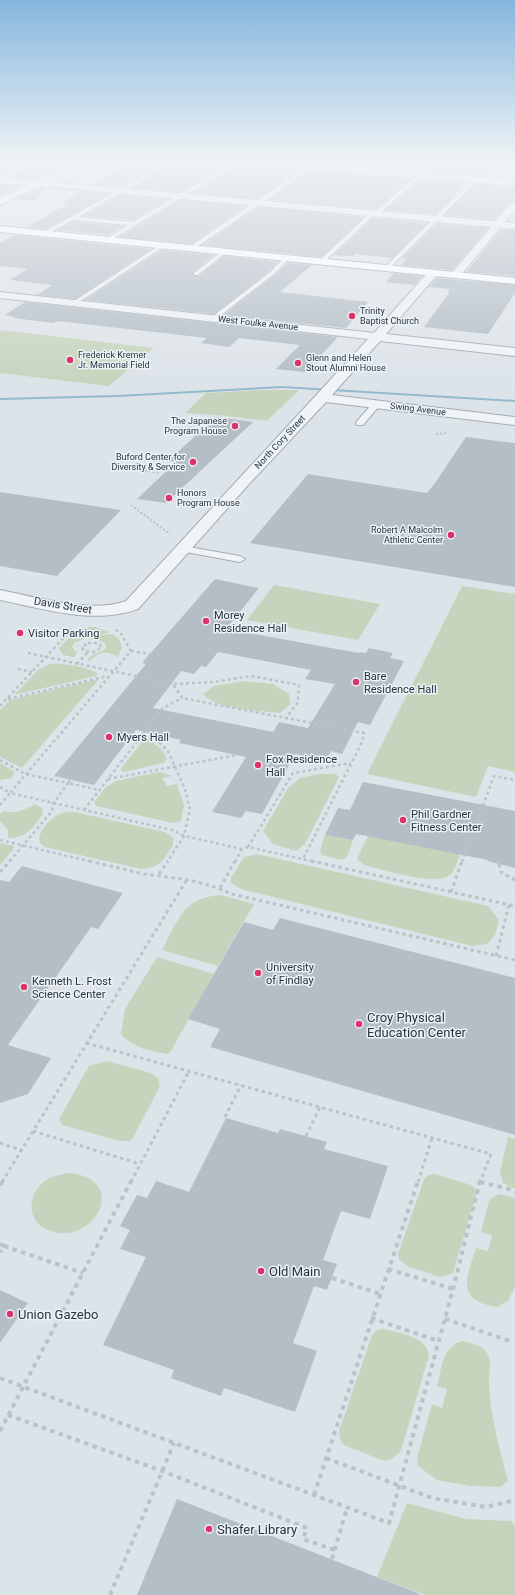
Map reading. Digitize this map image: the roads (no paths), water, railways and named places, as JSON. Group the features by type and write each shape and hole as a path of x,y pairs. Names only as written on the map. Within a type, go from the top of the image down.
{"main road":[{"path":"58,235 515,281"}],"street":[{"path":"455,275 488,235"},
{"name":"North Cory Street","path":"125,609 140,599 433,273"},
{"name":"West Foulke Avenue","path":"0,295 515,352"},
{"name":"Swing Avenue","path":"328,391 377,404 515,421"},
{"name":"Davis Street","path":"0,595 97,614 125,609"}],"lane":[{"path":"107,240 115,235"},
{"path":"190,249 210,235"},
{"path":"321,262 351,235"},
{"path":"387,268 420,235"},
{"path":"74,303 162,246"},
{"path":"196,274 224,252"},
{"path":"214,318 271,274 287,258"},
{"path":"360,423 377,404"},
{"path":"186,547 240,559"}],"waterway":[{"path":"0,399 118,396 282,387 515,401"}],"place":[{"name":"Trinity Baptist Church","path":"352,316"},
{"name":"Frederick Kremer Jr. Memorial Field","path":"70,360"},
{"name":"Glenn and Helen Stout Alumni House","path":"298,363"},
{"name":"The Japanese Program House","path":"235,426"},
{"name":"Buford Center for Diversity & Service","path":"193,462"},
{"name":"Honors Program House","path":"169,498"},
{"name":"Robert A Malcolm Athletic Center","path":"451,535"},
{"name":"Morey Residence Hall","path":"206,621"},
{"name":"Visitor Parking","path":"20,633"},
{"name":"Bare Residence Hall","path":"356,682"},
{"name":"Myers Hall","path":"109,737"},
{"name":"Fox Residence Hall","path":"258,765"},
{"name":"Phil Gardner Fitness Center","path":"403,820"},
{"name":"University of Findlay","path":"258,973"},
{"name":"Kenneth L. Frost Science Center","path":"24,987"},
{"name":"Croy Physical Education Center","path":"359,1024"},
{"name":"Old Main","path":"261,1271"},
{"name":"Union Gazebo","path":"10,1314"},
{"name":"Shafer Library","path":"209,1529"}]}
